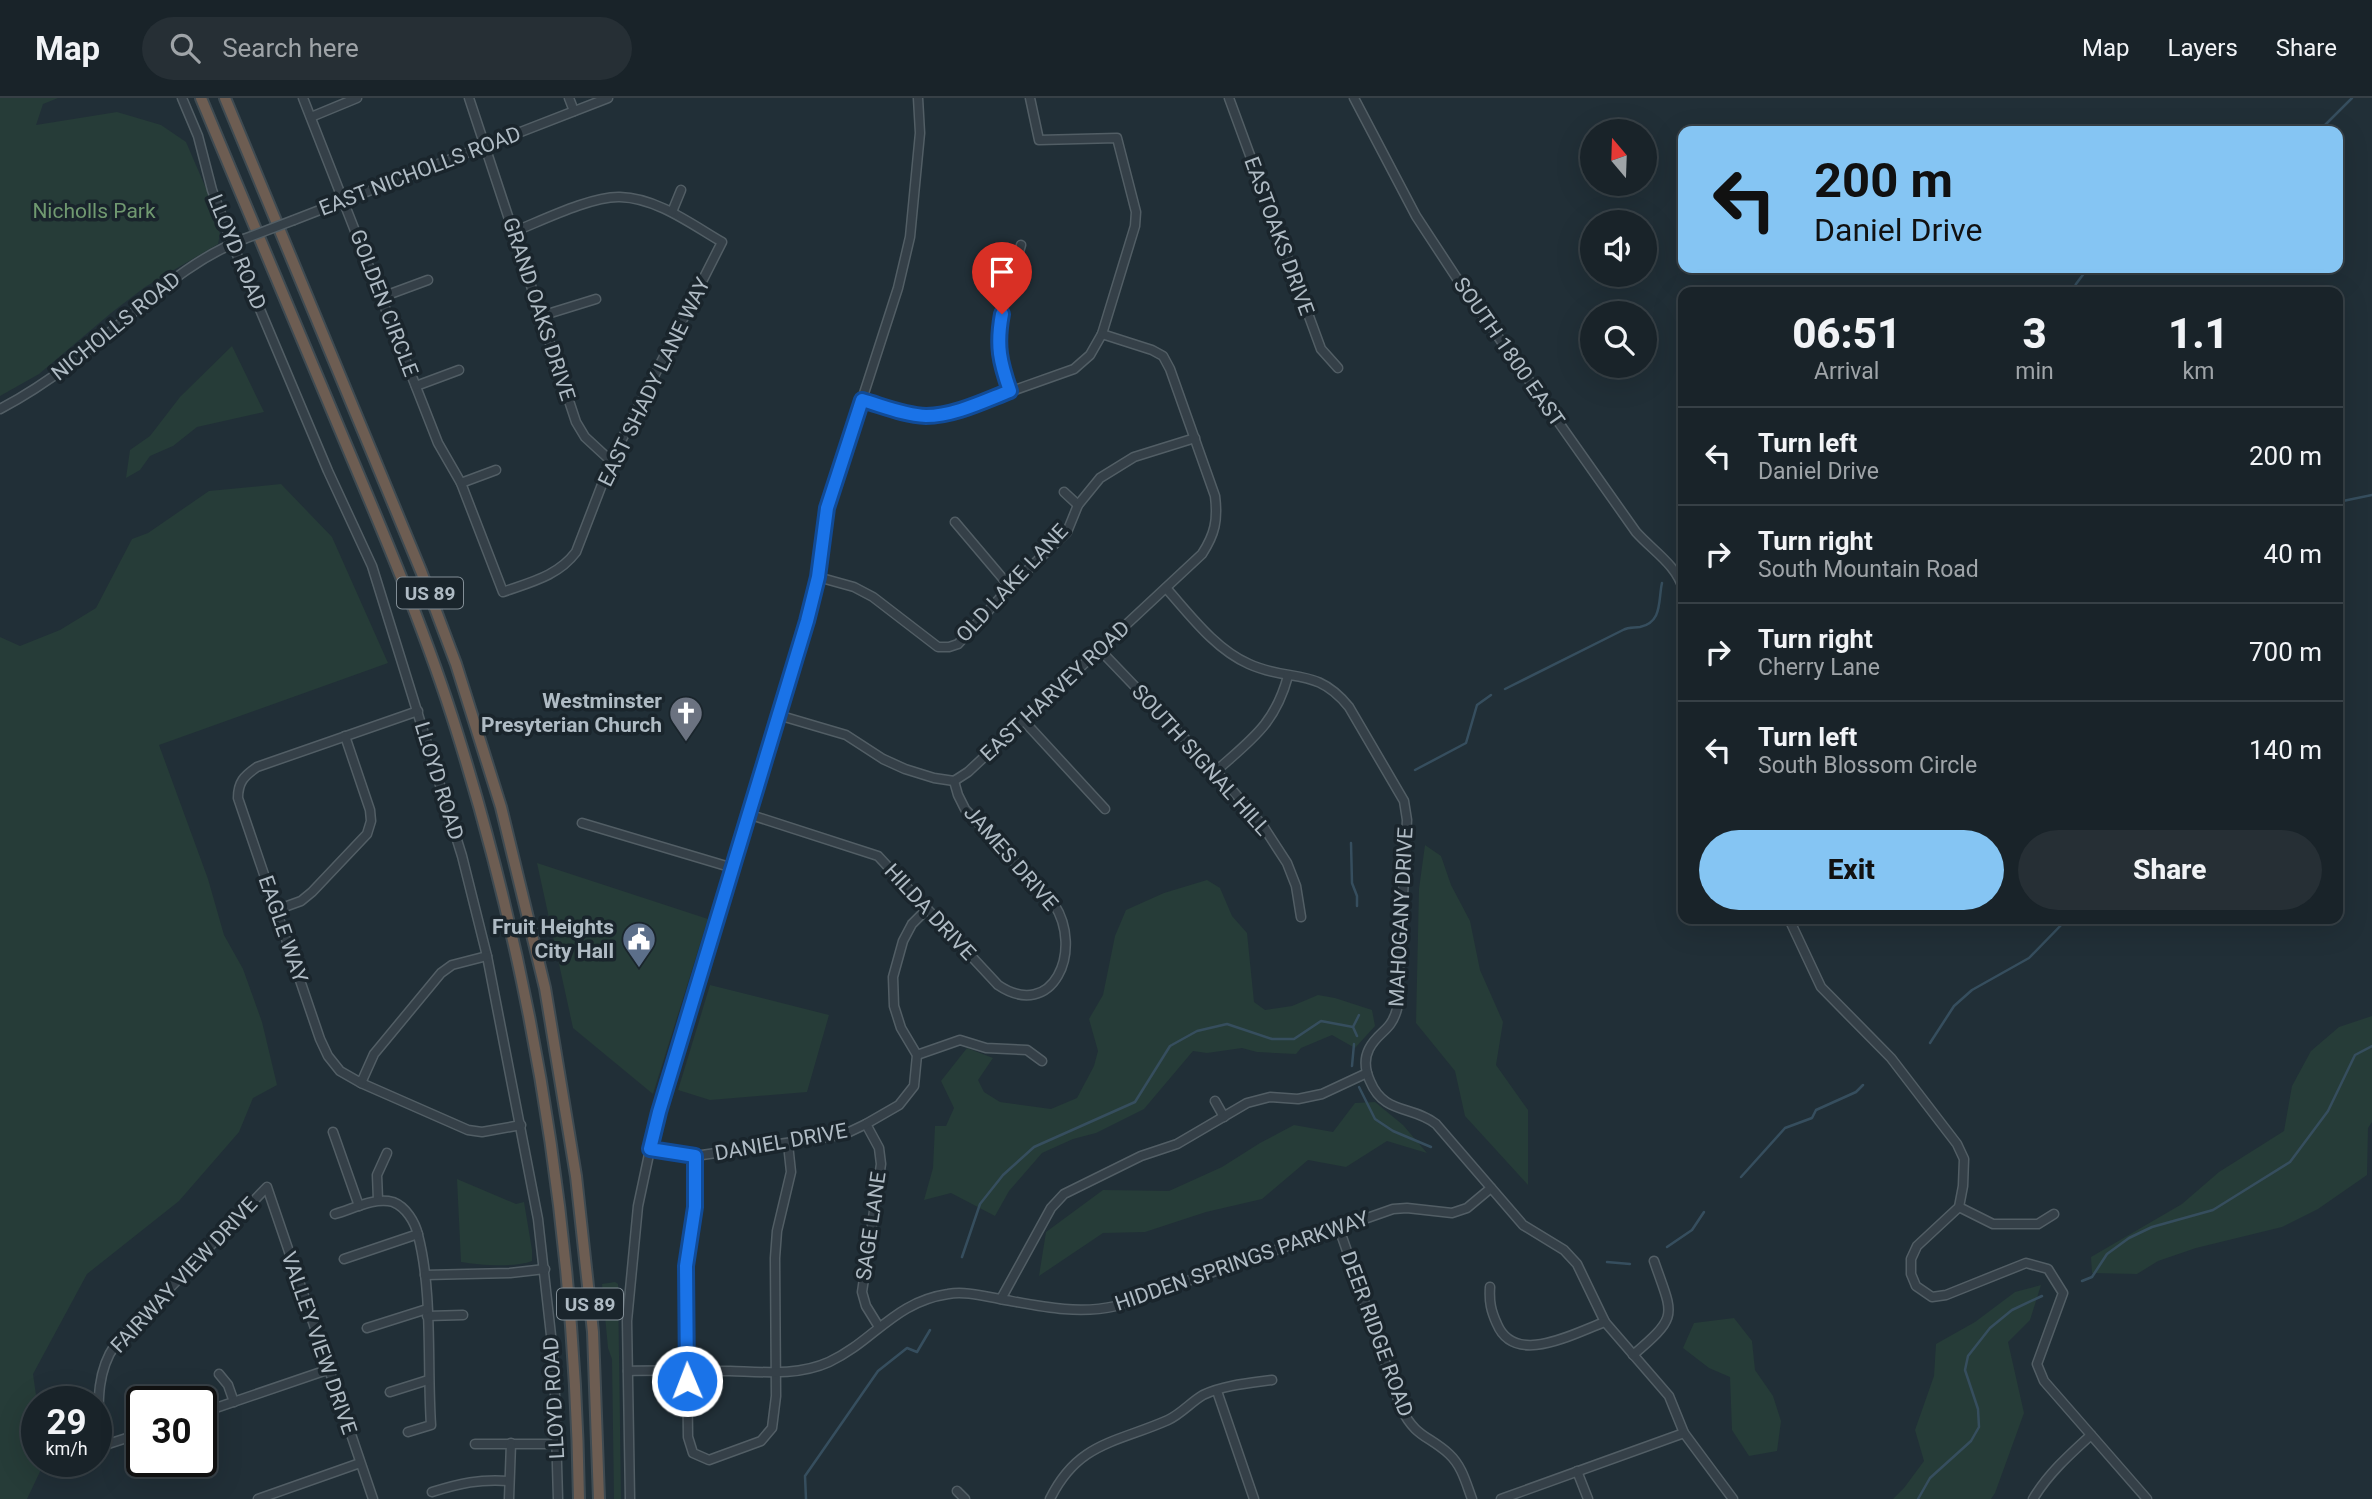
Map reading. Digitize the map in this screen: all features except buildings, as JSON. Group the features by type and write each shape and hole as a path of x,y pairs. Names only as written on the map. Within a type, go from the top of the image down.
{"highway":[{"name":"US 89","path":"201,98 407,591 457,731 495,868 533,1030 560,1204 574,1360 579,1499"},
{"name":"US 89","path":"225,98 421,571 456,664 501,807 545,988 576,1177 593,1332 599,1499"}],"street":[{"name":"LLOYD ROAD","path":"182,98 198,136 212,190 232,243 328,471 372,566 459,843 487,956 545,1269 554,1362 558,1499"},
{"name":"GOLDEN CIRCLE","path":"303,98 438,443 470,505"},
{"path":"311,117 357,98"},
{"name":"GRAND OAKS DRIVE","path":"469,98 576,422 584,437 611,461"},
{"path":"569,98 574,111"},
{"name":"EAST NICHOLLS ROAD","path":"232,243 608,98"},
{"path":"630,1499 626,1321 638,1206 659,1112 818,577 827,508 898,288 910,237 920,133 918,98"},
{"path":"862,400 905,414 928,416 950,413 1074,369 1090,355 1102,334 1135,226 1136,212 1117,138 1039,140 1030,98"},
{"name":"EASTOAKS DRIVE","path":"1228,98 1321,349 1338,368"},
{"name":"SOUTH 1800 EAST","path":"1354,98 1416,216 1449,267 1636,532 1678,574"},
{"path":"513,232 594,201 619,197 644,201 672,212 681,190"},
{"name":"EAST SHADY LANE WAY","path":"470,505 503,592 547,576 568,563 582,539 611,461 722,242 672,212"},
{"name":"NICHOLLS ROAD","path":"0,410 54,376 172,279 201,259 232,243"},
{"path":"1010,391 999,360 998,344 1002,314 1021,246"},
{"path":"382,297 428,280"},
{"path":"541,316 596,299"},
{"name":"EAST HARVEY ROAD","path":"954,781 968,772 1166,589 1202,554 1213,538 1217,518 1215,496 1166,353 1102,334"},
{"path":"416,386 459,370"},
{"name":"OLD LAKE LANE","path":"818,577 854,587 873,597 938,647 950,647 958,644 1010,587 1067,531 1078,505 1100,478 1134,457 1195,438"},
{"path":"461,483 496,470"},
{"path":"1064,492 1078,505"},
{"path":"955,522 1010,587"},
{"name":"MAHOGANY DRIVE","path":"1166,589 1228,652 1247,663 1288,676 1311,678 1324,683 1338,694 1349,707 1404,801 1407,820 1397,1009 1388,1029 1370,1047 1366,1057 1367,1073"},
{"name":"SOUTH SIGNAL HILL","path":"1100,650 1216,771 1263,826 1287,863 1296,886 1301,918"},
{"path":"1216,771 1262,730 1273,716 1282,699 1288,676"},
{"name":"EAGLE WAY","path":"418,711 257,767 244,776 238,786 238,798 320,1039 328,1056 340,1071 361,1083 468,1130 482,1132 520,1125"},
{"path":"778,715 846,735 883,759 905,769 954,781"},
{"path":"1023,720 1105,809"},
{"path":"276,910 301,901 312,892 367,834 371,821 370,810 345,736"},
{"name":"JAMES DRIVE","path":"954,781 965,810 1054,904 1065,926 1067,939 1064,964 1058,978 1040,992 1024,997"},
{"name":"HILDA DRIVE","path":"748,814 878,856 998,985 1010,993 1024,997"},
{"path":"582,823 733,868"},
{"path":"927,909 912,925 903,942 893,976 894,1006 901,1028 917,1055 960,1040 986,1048 1027,1050 1042,1061"},
{"path":"1791,924 1821,987 1891,1058 1957,1143 1964,1159 1959,1208 1917,1246 1911,1259 1911,1274 1916,1286 1932,1297 1946,1295 2026,1263 2049,1269 2063,1293 2037,1364 2044,1381 2147,1499"},
{"path":"361,1083 374,1054 441,973 452,965 487,956"},
{"name":"DANIEL DRIVE","path":"650,1149 695,1156 788,1144 845,1133 866,1125 899,1105 914,1086 917,1055"},
{"path":"1001,1299 1051,1208 1064,1194 1141,1156 1177,1143 1259,1099 1298,1099 1322,1094 1367,1073 1375,1092 1385,1103 1427,1117 1436,1124 1523,1225 1564,1250 1577,1264 1605,1322 1669,1396 1684,1433 1733,1499"},
{"path":"1215,1101 1224,1117"},
{"name":"SAGE LANE","path":"866,1125 878,1148 881,1164 862,1292 866,1306 878,1327"},
{"path":"332,1132 359,1206"},
{"path":"695,1156 695,1207 686,1266 688,1437 693,1453 709,1460 761,1441 772,1428 776,1396 775,1258 777,1231 790,1172 788,1144"},
{"path":"378,1200 377,1175 387,1153"},
{"name":"VALLEY VIEW DRIVE","path":"267,1187 373,1499"},
{"name":"FAIRWAY VIEW DRIVE","path":"126,1438 99,1447 100,1381 107,1357 115,1345 267,1187"},
{"name":"HIDDEN SPRINGS PARKWAY","path":"628,1371 776,1372 813,1368 853,1348 899,1311 933,1297 951,1293 970,1293 1076,1311 1095,1311 1393,1209 1452,1213 1467,1208 1491,1188"},
{"path":"335,1214 378,1200 393,1202 404,1209 418,1234 425,1275 431,1425 408,1432"},
{"path":"1959,1208 1993,1224 2038,1224 2054,1214"},
{"name":"DEER RIDGE ROAD","path":"1339,1228 1401,1409 1417,1432 1459,1465 1472,1499"},
{"path":"344,1259 418,1234"},
{"path":"1633,1355 1661,1331 1669,1318 1670,1305 1654,1261"},
{"path":"425,1275 510,1273 545,1269"},
{"path":"1490,1287 1489,1303 1498,1328 1513,1343 1527,1347 1543,1344 1605,1322"},
{"path":"368,1328 427,1312 463,1315"},
{"path":"217,1408 327,1370"},
{"path":"219,1374 228,1385 233,1402"},
{"path":"390,1392 428,1380"},
{"path":"1050,1499 1068,1470 1099,1445 1171,1419 1205,1395 1235,1385 1272,1380"},
{"path":"1217,1391 1254,1499"},
{"path":"1501,1499 1684,1433"},
{"path":"2033,1499 2058,1466 2091,1435"},
{"path":"509,1499 510,1443"},
{"path":"475,1444 557,1444"},
{"path":"258,1499 360,1463"},
{"path":"1577,1471 1588,1499"},
{"path":"432,1492 483,1479 509,1481"},
{"path":"957,1492 965,1499"}],"green space":[{"name":"Nicholls Park","path":"0,98 58,98 43,104 36,125 117,112 161,125 186,142 208,193 220,234 218,244 145,287 39,374 0,396"},
{"path":"232,346 264,412 197,427 173,446 150,456 140,470 126,478 130,450 150,436 180,397"},
{"path":"281,484 332,537 388,663 159,745 208,879 224,935 243,969 262,1022 277,1085 253,1098 239,1132 179,1201 87,1274 33,1374 35,1386 21,1386 21,1477 37,1477 27,1499 0,1499 0,637 20,646 60,630 96,608 132,539 148,533 209,491"},
{"path":"1425,845 1441,856 1451,885 1470,921 1480,970 1503,1022 1496,1065 1528,1110 1528,1185 1465,1116 1455,1071 1416,1023 1419,889"},
{"path":"537,863 708,919 653,1094 573,1028"},
{"path":"1207,880 1220,888 1232,916 1247,933 1254,1002 1265,1010 1292,1006 1318,995 1335,998 1372,1010 1375,1026 1355,1048 1332,1035 1301,1048 1296,1054 1257,1052 1242,1048 1207,1053 1193,1051 1144,1109 1096,1133 1073,1139 1042,1153 1009,1191 995,1216 951,1193 924,1200 933,1168 935,1126 946,1126 954,1108 941,1081 967,1048 993,1058 978,1080 984,1092 1000,1102 1051,1109 1077,1098 1094,1066 1098,1051 1089,1019 1103,995 1115,936 1126,910 1164,893"},
{"path":"710,985 829,1015 807,1092 710,1100 678,1090"},
{"path":"2372,1016 2372,1122 2368,1128 2367,1175 2318,1209 2282,1227 2196,1248 2158,1261 2137,1274 2092,1273 2091,1257 2182,1204 2219,1172 2284,1131 2292,1086 2311,1051 2339,1027"},
{"path":"1375,1102 1403,1125 1427,1153 1387,1141 1346,1167 1308,1160 1262,1199 1206,1212 1145,1232 1103,1233 1039,1276 1046,1232 1103,1190 1169,1191 1222,1167 1294,1125 1333,1132 1355,1103"},
{"path":"457,1179 516,1204 524,1202 532,1261 506,1265 461,1262"},
{"path":"602,1284 618,1284 621,1499 614,1499 612,1359 608,1348"},
{"path":"2041,1285 2030,1320 2008,1342 2024,1413 1991,1499 1893,1499 1924,1461 1915,1430 1934,1376 1936,1344 1975,1322 2015,1292"},
{"path":"1734,1318 1752,1341 1755,1370 1773,1396 1781,1421 1777,1451 1749,1456 1732,1430 1730,1377 1709,1368 1683,1348 1694,1323"}],"waterway":[{"path":"2324,126 2352,98"},
{"path":"2074,287 2084,273"},
{"path":"2343,501 2372,495"},
{"path":"1505,689 1623,630 1640,627 1653,620 1658,610 1662,583"},
{"path":"1415,770 1466,743 1477,705 1491,695"},
{"path":"1351,843 1352,883 1357,896 1357,906"},
{"path":"1930,1043 1954,1006 1972,990 2029,958 2062,924"},
{"path":"1353,1027 1359,1015"},
{"path":"962,1257 980,1204 1003,1175 1034,1147 1135,1102 1170,1046 1197,1031 1227,1024 1272,1039 1294,1039 1321,1021 1353,1027 1357,1036"},
{"path":"1352,1066 1354,1044"},
{"path":"2082,1281 2092,1277 2107,1254 2129,1238 2152,1227 2213,1210 2290,1162 2328,1111 2355,1055 2372,1046"},
{"path":"1741,1177 1785,1128 1812,1118 1816,1110 1856,1092 1863,1085"},
{"path":"1359,1087 1375,1119 1393,1131 1431,1147"},
{"path":"1667,1247 1692,1230 1704,1212"},
{"path":"1607,1262 1630,1264"},
{"path":"1918,1499 1930,1478 1971,1441 1979,1427 1978,1409 1965,1370 1968,1356 1990,1328 2012,1310 2042,1296"},
{"path":"806,1499 805,1476 878,1371 907,1348 917,1352 930,1330"}],"place":[{"name":"Westminster Presyterian Church","path":"686,743"},
{"name":"Fruit Heights City Hall","path":"639,969"}],"route":[{"path":"687,1381 686,1266 695,1207 695,1156 650,1149 807,621 818,577 827,508 862,400 905,414 928,416 950,413 1010,391 999,360 999,327 1002,314"}]}
